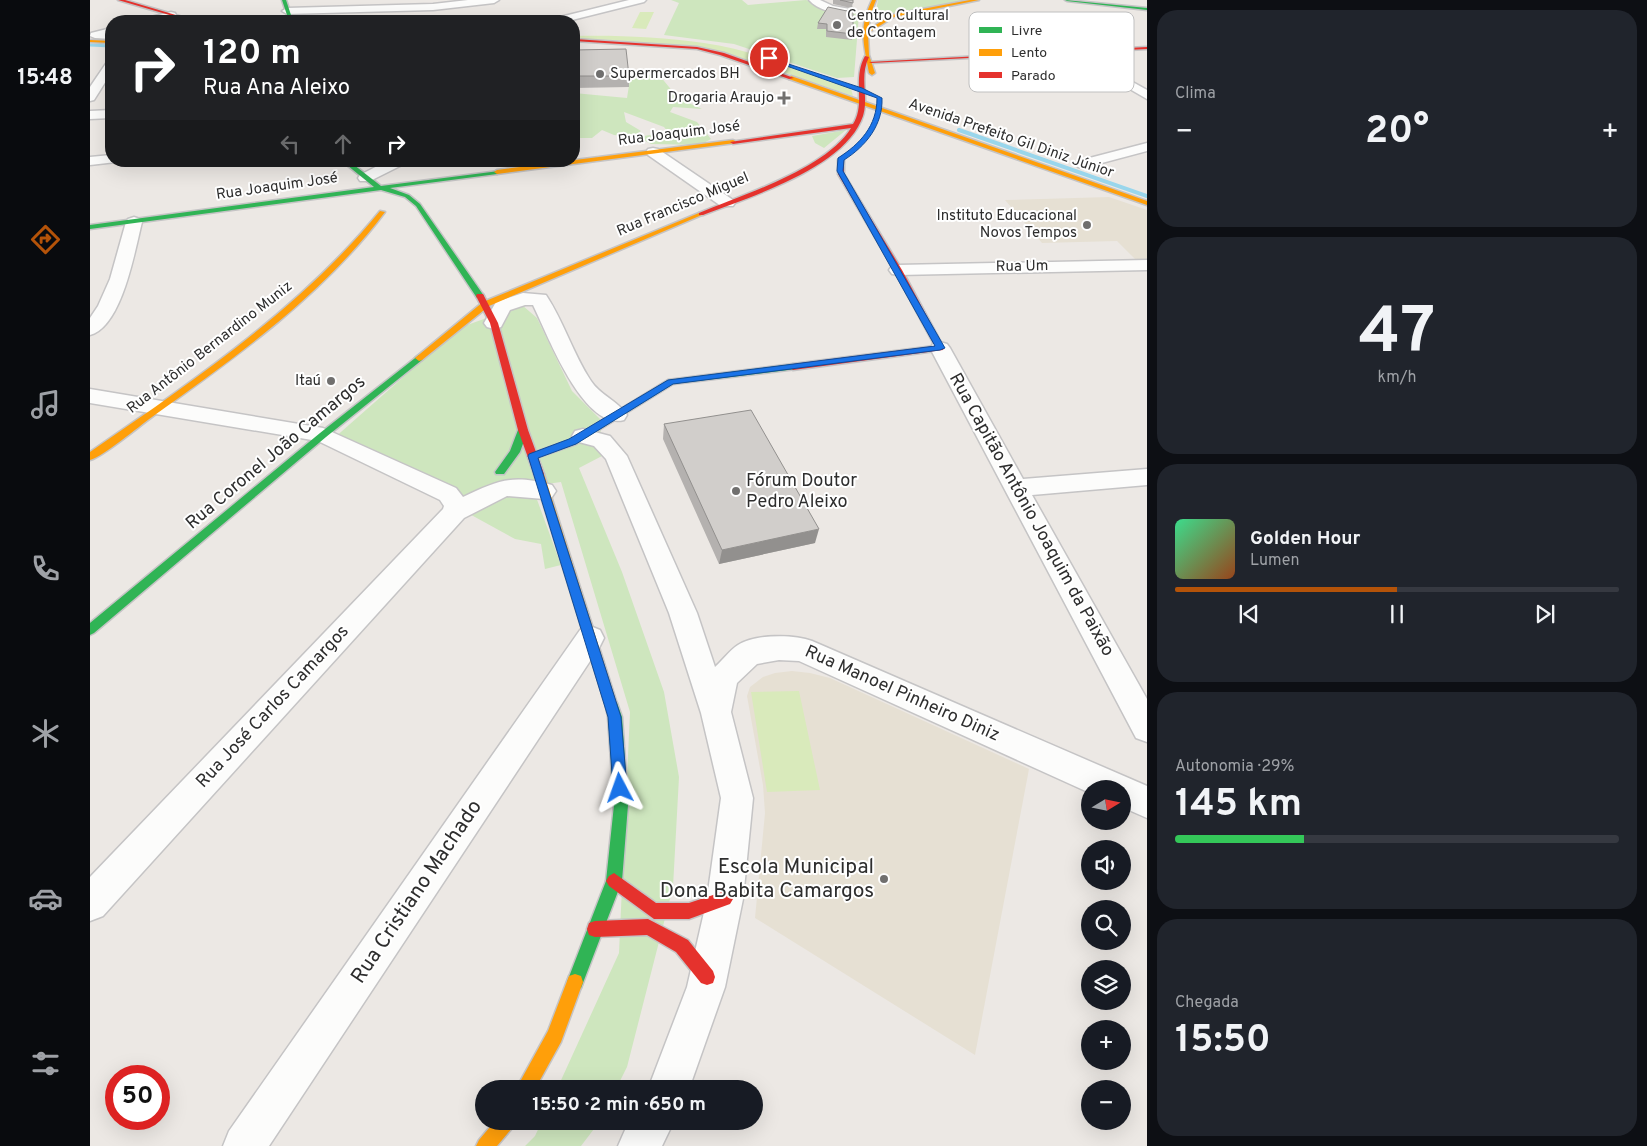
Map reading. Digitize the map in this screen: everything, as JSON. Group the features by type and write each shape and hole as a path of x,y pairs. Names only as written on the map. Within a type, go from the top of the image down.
{"main road":[{"path":"120,0 174,15"},
{"path":"868,32 893,16 977,0"},
{"path":"1067,0 1147,9"},
{"path":"872,84 868,32 871,5 893,16"},
{"name":"Avenida Prefeito Gil Diniz Júnior","path":"580,36 630,40"},
{"name":"Avenida Prefeito Gil Diniz Júnior","path":"580,40 706,41 737,48 786,64"},
{"path":"90,41 105,42"},
{"name":"Avenida Prefeito Gil Diniz Júnior","path":"656,41 722,54 860,102 880,111 905,118 1147,203"},
{"path":"1134,49 1147,48"},
{"path":"90,49 105,50"},
{"path":"869,59 969,56"},
{"name":"Rua Francisco Miguel","path":"486,304 535,292 727,203 799,173 821,150 836,149 855,126 861,114 860,102 854,83 862,61 869,59"},
{"name":"Avenida Prefeito Gil Diniz Júnior","path":"854,83 880,111"},
{"name":"Avenida Prefeito Gil Diniz Júnior","path":"880,111 898,103"},
{"name":"Rua Joaquim José","path":"580,161 855,126"},
{"name":"Rua Capitão Antônio Joaquim da Paixão","path":"800,134 821,150 845,157 840,171 898,270 940,348"},
{"name":"Avenida Prefeito Gil Diniz Júnior","path":"1078,163 1101,170"},
{"path":"344,167 364,184 378,201 382,212 398,207 418,205"},
{"name":"Rua Joaquim José","path":"90,227 328,195 364,184 379,187 536,167"},
{"path":"799,173 825,172 843,177"},
{"path":"328,195 343,184"},
{"path":"379,187 407,196 418,205 486,304 494,323 523,430 533,456 615,717 621,805 614,881 554,1036 530,1080"},
{"name":"Rua Antônio Bernardino Muniz","path":"90,458 162,407 285,312 364,238 382,212"},
{"name":"Rua Coronel João Camargos","path":"90,630 323,435 486,304"},
{"path":"533,456 583,436 671,382 940,348"},
{"path":"500,472 515,452 523,430"},
{"path":"614,881 654,911 689,911 724,899"},
{"path":"595,929 648,927 682,946 707,977"},
{"path":"485,1146 499,1130"}],"street":[{"path":"340,9 347,0"},
{"path":"285,7 340,9 433,7 494,0"},
{"path":"580,16 640,0"},
{"path":"814,0 821,6 846,11"},
{"path":"593,3 611,9"},
{"path":"105,32 95,35 105,36"},
{"path":"90,75 105,72"},
{"path":"90,97 105,76"},
{"path":"1134,87 1147,95"},
{"path":"90,115 105,114"},
{"path":"1078,163 1147,147"},
{"path":"653,152 727,203"},
{"path":"90,161 105,160"},
{"path":"364,184 390,167"},
{"path":"90,329 99,321 111,303 134,222"},
{"name":"Rua Um","path":"898,270 1147,265"},
{"path":"494,323 503,306 523,299 535,292 582,384 598,402 616,415"},
{"name":"Rua Capitão Antônio Joaquim da Paixão","path":"940,348 1147,728"},
{"path":"90,396 323,435 452,503 500,472 533,456"},
{"path":"583,436 602,442 616,456 683,613 716,713 737,798 724,899 706,987 671,1080"},
{"path":"1016,488 1147,478"},
{"name":"Rua José Carlos Camargos","path":"90,903 452,503 502,488 513,487 544,492"},
{"name":"Rua Cristiano Machado","path":"244,1146 590,638"},
{"name":"Rua Manoel Pinheiro Diniz","path":"716,713 724,677 749,653 779,648 802,649 1097,780"},
{"path":"1131,795 1147,802"},
{"path":"639,1146 648,1130"}],"shaded area":[{"name":"Instituto Educacional Novos Tempos","path":"1109,197 1147,210 1147,262 1138,262 1117,241 1042,243 1005,200"},
{"name":"Escola Municipal Dona Babita Camargos","path":"792,671 830,678 1029,769 975,1055 755,918 765,813 763,785 747,696 750,687 763,677"}],"green space":[{"path":"671,0 742,0 748,5 806,0 834,10 859,14 854,77 837,78 734,44 664,35 679,3"},
{"path":"878,0 968,0 889,14 876,11"},
{"path":"640,12 654,12 646,29 632,28"},
{"path":"580,36 655,38 723,46 779,62 851,89 853,96 721,51 616,40 580,39"},
{"path":"631,73 660,76 678,98 702,109 673,107 670,112 697,122 711,139 700,145 651,144 638,137 668,132 664,127 624,112 626,122 641,131 633,137 614,135 602,130 592,138 580,138 580,94 627,98"},
{"path":"846,130 824,148 815,143 812,136"},
{"path":"522,305 537,318 572,391 600,419 602,456 579,468 622,572 664,692 679,777 673,887 627,1067 620,1080 561,1080 619,953 630,712 561,482 532,486 561,565 545,569 541,544 515,539 333,439 459,328"},
{"path":"799,691 820,790 767,792 751,692"},
{"path":"538,1130 593,1130 581,1146 525,1146 535,1136"}],"building":[{"path":"840,0 853,0 853,3"},
{"path":"828,7 847,11 853,7 853,34 827,31 827,24 818,23"},
{"path":"626,49 629,76 580,76 580,50"},
{"name":"Fórum Doutor Pedro Aleixo","path":"751,410 819,529 722,550 664,424"}],"waterway":[{"path":"90,45 105,46"},
{"path":"959,130 1147,196"}],"traffic: fast":[{"path":"284,0 289,15"},
{"path":"1067,0 1147,9"},
{"path":"353,167 379,187 407,196 418,205 480,296"},
{"path":"90,227 497,172"},
{"path":"90,630 323,435 419,358"},
{"path":"533,456 573,442 671,382 793,367"},
{"path":"500,472 515,452 523,430"},
{"path":"575,982 614,881 621,805 615,717 612,707"}],"traffic: slow":[{"path":"872,73 867,55 866,34 867,20 874,0"},
{"path":"868,32 893,16 977,0"},
{"path":"90,41 105,42"},
{"path":"791,78 1147,203"},
{"path":"580,161 733,142"},
{"path":"497,172 536,167"},
{"path":"90,457 236,351 281,315 344,256 382,212"},
{"path":"419,358 486,304 701,214"},
{"path":"539,474 612,707"},
{"path":"530,1080 555,1036 575,982"},
{"path":"485,1146 499,1130"}],"traffic: jam":[{"path":"120,0 173,15"},
{"path":"580,40 697,48 722,54 791,78"},
{"path":"1134,49 1147,48"},
{"path":"701,214 765,188 813,165 833,151 849,136 859,120 861,112 860,80 867,57"},
{"path":"871,62 969,57"},
{"path":"733,142 855,126"},
{"path":"793,367 940,348 898,270 841,174 841,160"},
{"path":"480,296 494,323 523,430 539,474"},
{"path":"614,881 654,911 689,911 725,899"},
{"path":"595,929 648,927 682,946 707,977"}],"place":[{"name":"Centro Cultural de Contagem","path":"837,25"},
{"name":"Supermercados BH","path":"600,74"},
{"name":"Drogaria Araujo","path":"784,98"},
{"name":"Instituto Educacional Novos Tempos","path":"1087,225"},
{"name":"Itaú","path":"331,381"},
{"name":"Fórum Doutor Pedro Aleixo","path":"736,491"},
{"name":"Escola Municipal Dona Babita Camargos","path":"884,879"}],"route":[{"path":"620,788 615,717 533,456 573,442 671,382 940,348 898,270 840,171 840,160 853,152 868,136 875,125 880,109 880,98 860,89 769,58"}]}
